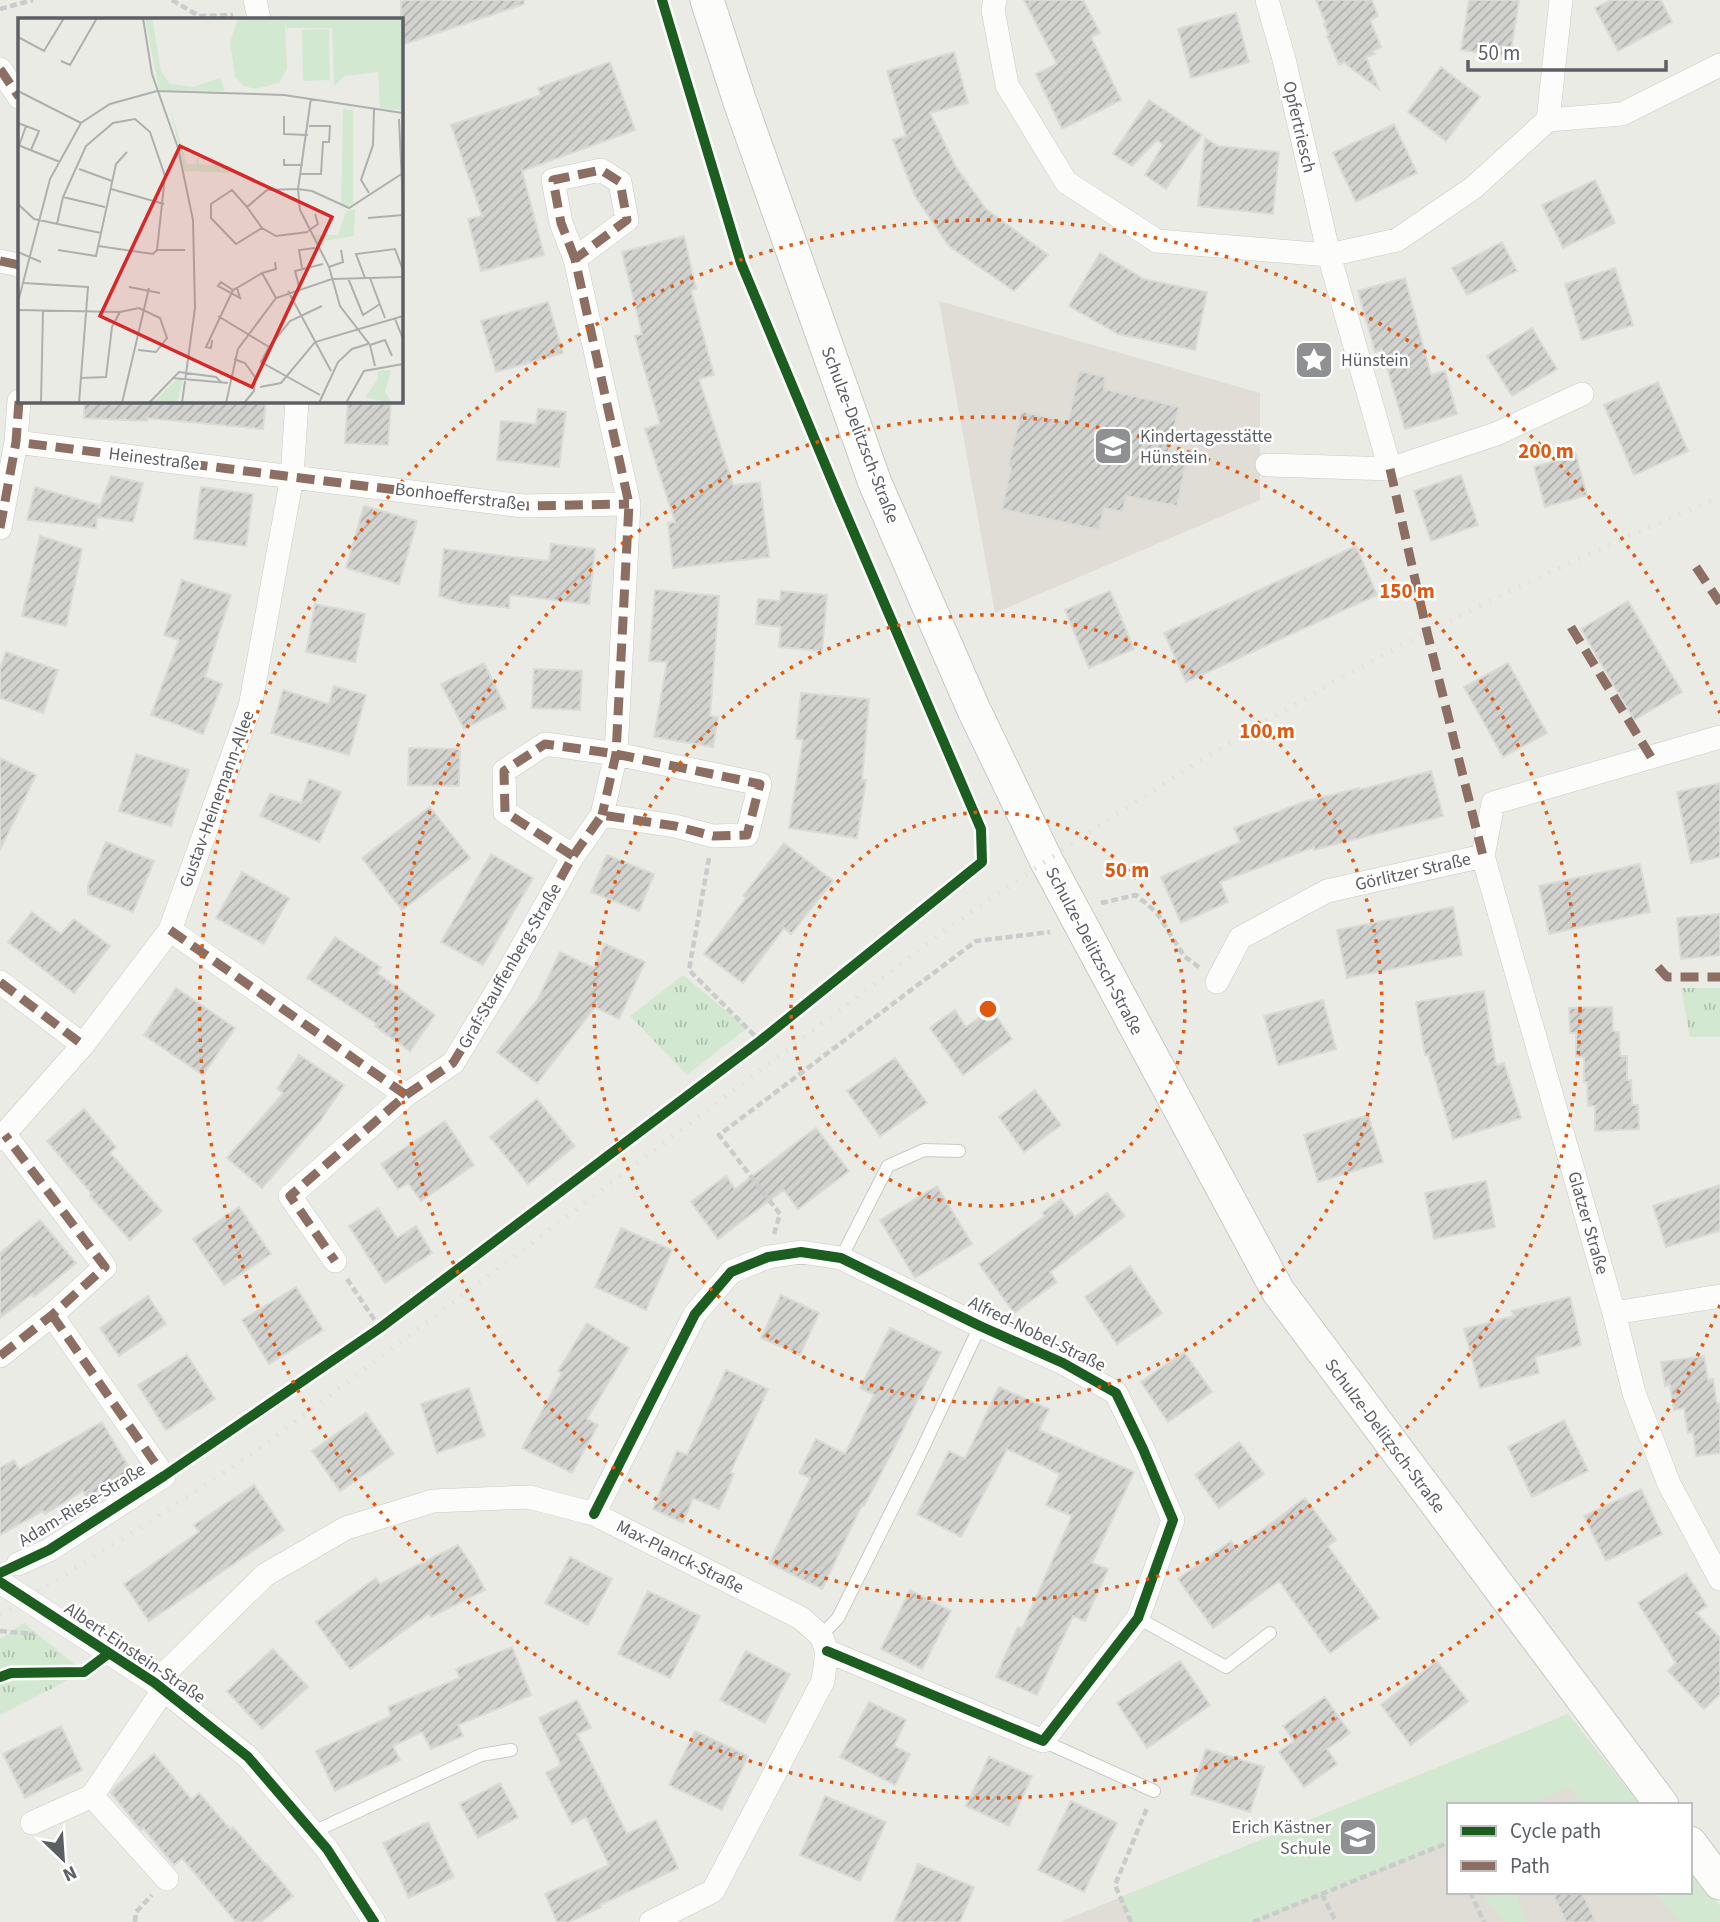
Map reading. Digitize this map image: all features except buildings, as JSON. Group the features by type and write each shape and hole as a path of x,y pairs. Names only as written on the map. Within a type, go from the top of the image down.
{"main road":[{"name":"Schulze-Delitzsch-Straße","path":"707,0 740,102 875,483 974,710 1046,860 1278,1292 1661,1803"},
{"path":"1692,1846 1720,1883"}],"street":[{"path":"995,0 993,10 1006,85 1066,182 1157,242 1329,255 1396,240 1473,188 1548,120 1622,114 1720,65"},
{"name":"Opfertriesch","path":"1266,0 1284,59 1329,255 1390,469"},
{"path":"1548,120 1561,0"},
{"path":"0,69 18,96"},
{"path":"573,856 505,812 503,771 545,744 616,754 760,784 747,835 713,836 675,826 602,815 616,754 629,504 575,259"},
{"path":"0,261 18,265"},
{"path":"1267,465 1390,469 1496,434 1582,394"},
{"path":"0,528 16,442 19,402"},
{"name":"Gustav-Heinemann-Allee","path":"2,1137 83,1045 170,930 250,707 292,477 297,402"},
{"name":"Heinestraße","path":"16,442 292,477"},
{"name":"Bonhoefferstraße","path":"292,477 523,506 629,504"},
{"name":"Görlitzer Straße","path":"1217,982 1240,938 1327,891 1483,856 1493,803 1720,737"},
{"name":"Graf-Stauffenberg-Straße","path":"335,1261 290,1196 406,1095 453,1063 503,981 573,856 602,815"},
{"name":"Glatzer Straße","path":"1483,856 1614,1312 1634,1393 1669,1484 1720,1578"},
{"path":"170,930 406,1095"},
{"path":"0,982 83,1045"},
{"path":"0,1356 52,1315 105,1267 2,1137"},
{"name":"Alfred-Nobel-Straße","path":"594,1514 695,1314 731,1272 768,1257 801,1252 841,1258 1063,1363 1116,1393 1173,1520 1138,1618 1043,1741"},
{"path":"1614,1312 1720,1296"},
{"name":"Adam-Riese-Straße","path":"18,1564 49,1550 164,1476 52,1315"},
{"name":"Max-Planck-Straße","path":"159,1686 265,1575 346,1528 433,1501 529,1497 594,1514 801,1618 824,1643"},
{"name":"Albert-Einstein-Straße","path":"0,1582 159,1686 248,1757 327,1849 374,1922"},
{"path":"651,1922 713,1891 823,1681 824,1643 1043,1741"},
{"name":"Albert-Einstein-Straße","path":"92,1796 159,1686"},
{"path":"32,1823 92,1796 167,1879"}],"lane":[{"path":"841,1258 888,1166 924,1150 959,1151"},
{"path":"824,1643 919,1456 980,1325"},
{"path":"1138,1618 1226,1667 1270,1633"},
{"path":"1043,1741 1154,1791"},
{"path":"313,1832 481,1755 511,1750"}],"path":[{"path":"0,9 33,0"},
{"path":"172,0 199,16 257,11"},
{"path":"164,1476 380,1328 760,1041 982,862 981,830 741,263 662,0"},
{"path":"713,836 689,970 760,1041"},
{"path":"1095,904 1136,895 1157,913 1184,956 1217,982"},
{"path":"768,1257 780,1214 719,1135 976,941 1050,932"},
{"path":"335,1261 380,1328"},
{"path":"0,1677 11,1672 84,1672 108,1654"},
{"path":"1132,1922 1115,1885 1154,1791"},
{"path":"1253,1922 1447,1843"},
{"path":"135,1922 136,1912 167,1879"},
{"path":"1322,1894 1336,1922"},
{"path":"1471,1894 1484,1922"}],"shaded area":[{"name":"Kindertagesstätte Hünstein","path":"939,301 1260,393 1260,500 995,613"},
{"name":"Erich Kästner Schule","path":"1568,1714 1638,1803 1447,1803 1447,1894 1692,1893 1715,1900 1720,1906 1720,1922 1060,1922"}],"green space":[{"path":"683,975 747,1028 687,1075 630,1016"},
{"path":"1681,988 1720,988 1720,1037 1690,1037"},
{"path":"24,1623 84,1672 0,1715 0,1639"},
{"name":"Erich Kästner Schule","path":"1568,1714 1638,1803 1581,1803 1569,1787 1532,1803 1447,1803 1447,1843 1253,1922 1131,1922 1121,1897"},
{"path":"1692,1871 1720,1906 1720,1922 1680,1922 1656,1894 1692,1894"},
{"path":"1483,1894 1516,1894 1527,1922 1505,1922"}],"railway":[{"path":"0,1615 143,1526 259,1449 951,926 1144,797 1242,735 1435,628 1624,538 1720,497"}],"marked path":[{"path":"0,69 18,96"},
{"path":"575,259 561,223 553,180 601,170 620,182 627,220 575,259 629,504 616,754 602,815"},
{"path":"0,261 18,265"},
{"path":"19,402 16,442 523,506 629,504"},
{"path":"0,528 16,442"},
{"path":"1390,469 1427,632 1483,856"},
{"path":"1696,567 1720,603"},
{"path":"1571,627 1651,757"},
{"path":"406,1095 453,1063 503,981 573,856 602,815 675,826 713,836 747,835 760,784 616,754 545,744 504,771 505,812 573,856"},
{"path":"170,930 406,1095 290,1196 335,1261"},
{"path":"1658,967 1667,977 1720,977"},
{"path":"0,982 83,1045"},
{"path":"0,1356 52,1315 105,1267 5,1135"},
{"path":"52,1315 164,1476 161,1478"}],"cycle path":[{"path":"0,1573 49,1550 164,1476 380,1328 760,1041 982,862 981,829 741,263 662,0"},
{"path":"594,1514 695,1314 731,1272 768,1257 801,1252 841,1258 1063,1363 1116,1393 1173,1520 1138,1618 1043,1741 827,1651"},
{"path":"0,1582 155,1683 248,1757 327,1849 374,1922"},
{"path":"0,1677 11,1673 84,1672 108,1654"}],"place":[{"name":"Hünstein","path":"1314,360"},
{"name":"Kindertagesstätte Hünstein","path":"1113,446"},
{"name":"Erich Kästner Schule","path":"1358,1837"}]}
